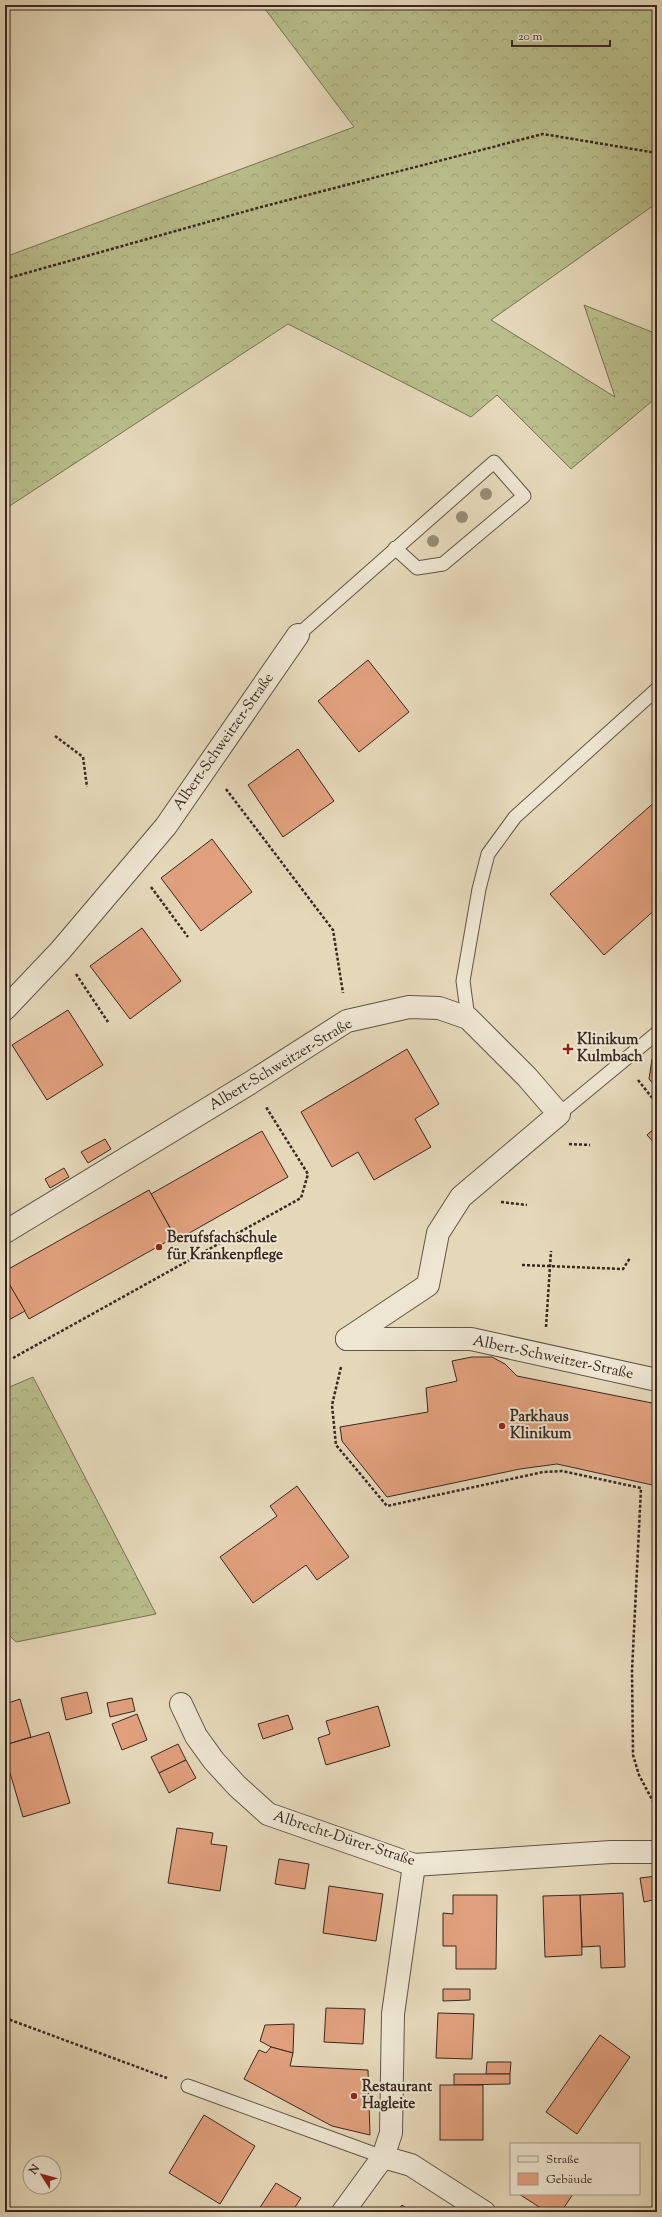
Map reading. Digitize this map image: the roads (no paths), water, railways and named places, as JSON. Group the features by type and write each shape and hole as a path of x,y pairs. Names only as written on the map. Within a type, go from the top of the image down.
{"street":[{"name":"Albert-Schweitzer-Straße","path":"5,1009 60,951 166,826 206,771 298,635"},
{"name":"Albert-Schweitzer-Straße","path":"5,1232 250,1083 347,1021 409,1007 439,1008 468,1018 527,1076 559,1114 461,1197 438,1233 428,1285 347,1339 471,1339 657,1380"},
{"name":"Albrecht-Dürer-Straße","path":"181,1704 196,1736 214,1761 237,1786 268,1814 414,1865 611,1852 657,1852"},
{"path":"343,2212 383,2157 391,2133 393,2014 414,1865"},
{"path":"383,2157 411,2165 484,2212"}],"lane":[{"path":"298,635 395,548 494,462 524,496 443,564 417,568 395,548"},
{"path":"468,1018 462,981 479,889 488,854 515,817 657,688"},
{"path":"559,1114 624,1062 657,1033"},
{"path":"188,2086 383,2157"}],"place":[{"name":"Klinikum Kulmbach","path":"568,1049"},
{"name":"Berufsfachschule für Krankenpflege","path":"159,1247"},
{"name":"Parkhaus Klinikum","path":"502,1426"},
{"name":"Restaurant Hagleite","path":"354,2096"}]}
